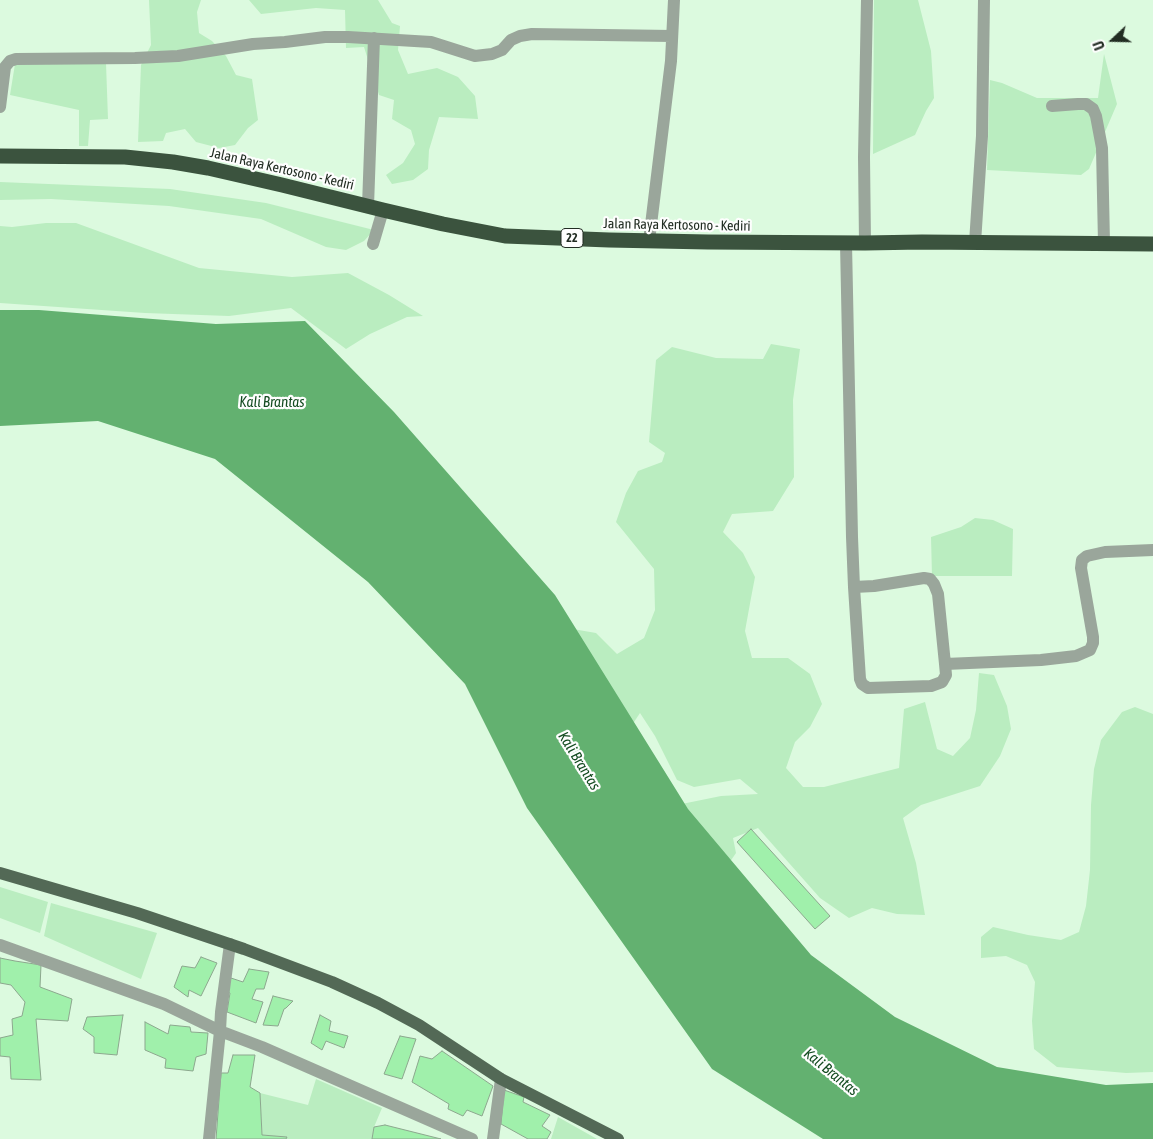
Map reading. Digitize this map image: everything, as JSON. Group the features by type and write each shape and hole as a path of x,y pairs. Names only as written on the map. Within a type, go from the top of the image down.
{"highway":[{"name":"Jalan Raya Kertosono - Kediri","path":"0,156 125,157 173,162 238,174 443,224 505,236 649,241 1153,244"}],"main road":[{"path":"0,874 137,913 230,944 332,982 378,1003 419,1025 501,1079 618,1139"}],"street":[{"path":"649,241 671,61 674,0"},
{"path":"865,243 864,157 867,0"},
{"path":"975,243 982,136 984,0"},
{"path":"0,107 5,68 10,61 16,59 169,56 253,44 325,37 431,42 475,56 492,54 502,50 511,40 532,34 672,36"},
{"path":"373,244 375,208 374,38"},
{"path":"1052,106 1086,104 1093,109 1096,116 1102,148 1104,243"},
{"path":"846,243 852,536 854,587 860,679 862,684 868,688 931,686 942,682 946,675 938,594 930,579 924,578 874,586 854,587"},
{"path":"945,664 1041,660 1076,656 1085,653 1090,650 1093,644 1093,637 1081,568 1082,560 1087,556 1105,552 1153,550"},
{"path":"209,1139 230,944"},
{"path":"0,945 220,1023 262,1047 472,1139"},
{"path":"493,1139 501,1079"}],"shaded area":[{"path":"149,0 201,0 197,12 199,33 212,41 226,56 236,75 252,79 258,120 248,128 235,145 219,148 196,142 185,129 166,133 163,141 138,142 141,65 151,45"},
{"path":"249,0 378,0 392,23 400,26 398,50 408,74 437,68 458,77 475,96 478,119 439,117 429,150 428,169 413,180 392,184 386,175 403,163 415,144 411,130 392,119 394,100 379,95 364,47 346,48 345,10 316,8 261,14"},
{"path":"874,0 918,0 931,51 934,98 915,135 873,154"},
{"path":"1104,54 1117,104 1089,169 1081,175 987,170 990,80 1037,98 1098,98"},
{"path":"106,63 108,119 90,120 88,146 79,146 79,110 10,95 15,64"},
{"path":"0,182 170,189 266,203 374,230 364,241 346,250 326,247 261,219 169,206 51,199 0,200"},
{"path":"46,223 76,223 199,268 292,277 348,273 423,316 407,317 370,334 346,349 291,308 229,316 145,313 0,303 0,226 12,227"},
{"path":"771,344 800,349 793,400 794,477 773,511 732,514 723,532 743,553 755,577 745,631 752,658 788,658 810,674 822,704 810,727 795,742 786,768 803,787 824,787 899,768 904,709 925,702 937,749 953,756 970,738 976,710 979,673 994,675 1007,706 1011,729 1000,756 980,786 921,805 903,818 916,863 925,915 897,914 872,908 849,918 820,898 758,828 733,838 736,853 721,875 667,807 721,796 758,794 740,779 694,787 677,780 655,736 640,713 622,740 567,628 596,633 617,654 644,638 655,610 654,569 616,522 626,493 638,471 662,462 665,453 649,442 656,360 672,347 716,358 763,359"},
{"path":"975,518 993,520 1013,529 1012,576 932,576 931,537 961,527"},
{"path":"1135,707 1153,714 1153,1072 1126,1073 1057,1067 1034,1049 1032,1021 1035,982 1027,965 1006,956 981,958 981,937 993,927 1061,940 1079,932 1086,906 1090,870 1091,805 1094,769 1101,740 1122,712"},
{"path":"0,887 48,902 40,933 0,918"},
{"path":"51,903 157,933 141,979 44,936"},
{"path":"316,1079 382,1108 374,1127 372,1139 286,1139 286,1137 262,1135 260,1093 308,1105"},
{"path":"558,1117 597,1139 551,1139"}],"water":[{"name":"Kali Brantas","path":"0,310 39,310 216,324 305,321 394,412 555,595 688,809 811,955 895,1017 997,1067 1106,1085 1153,1083 1153,1139 823,1139 712,1069 527,808 465,684 368,582 215,459 98,421 0,426"}],"building":[{"path":"751,829 830,916 815,929 737,842"},
{"path":"201,957 217,963 201,996 189,990 188,997 174,987 182,966 195,968"},
{"path":"0,958 41,965 40,987 72,999 68,1021 36,1019 41,1080 11,1079 10,1057 0,1056 0,1038 13,1035 12,1019 22,1016 25,1002 11,985 0,983"},
{"path":"249,969 269,972 264,989 256,989 252,999 263,1002 256,1023 227,1012 230,993 225,991 231,978 243,982"},
{"path":"273,996 293,1001 284,1009 278,1026 263,1025"},
{"path":"123,1015 117,1055 94,1053 94,1037 83,1029 87,1017"},
{"path":"320,1015 331,1021 329,1031 348,1036 344,1048 326,1041 322,1050 311,1043"},
{"path":"145,1022 168,1034 170,1025 190,1027 191,1032 208,1033 206,1054 196,1057 193,1071 165,1068 166,1059 145,1050"},
{"path":"400,1036 416,1039 402,1079 384,1074"},
{"path":"442,1051 493,1086 482,1116 467,1110 463,1116 448,1109 449,1104 412,1082 420,1056 432,1059"},
{"path":"233,1055 255,1055 250,1087 260,1093 262,1135 287,1137 286,1139 216,1139 221,1073 228,1073"},
{"path":"504,1090 524,1097 523,1102 550,1115 542,1126 551,1132 547,1139 528,1139 501,1124"},
{"path":"385,1125 441,1139 372,1139 374,1127"}]}
